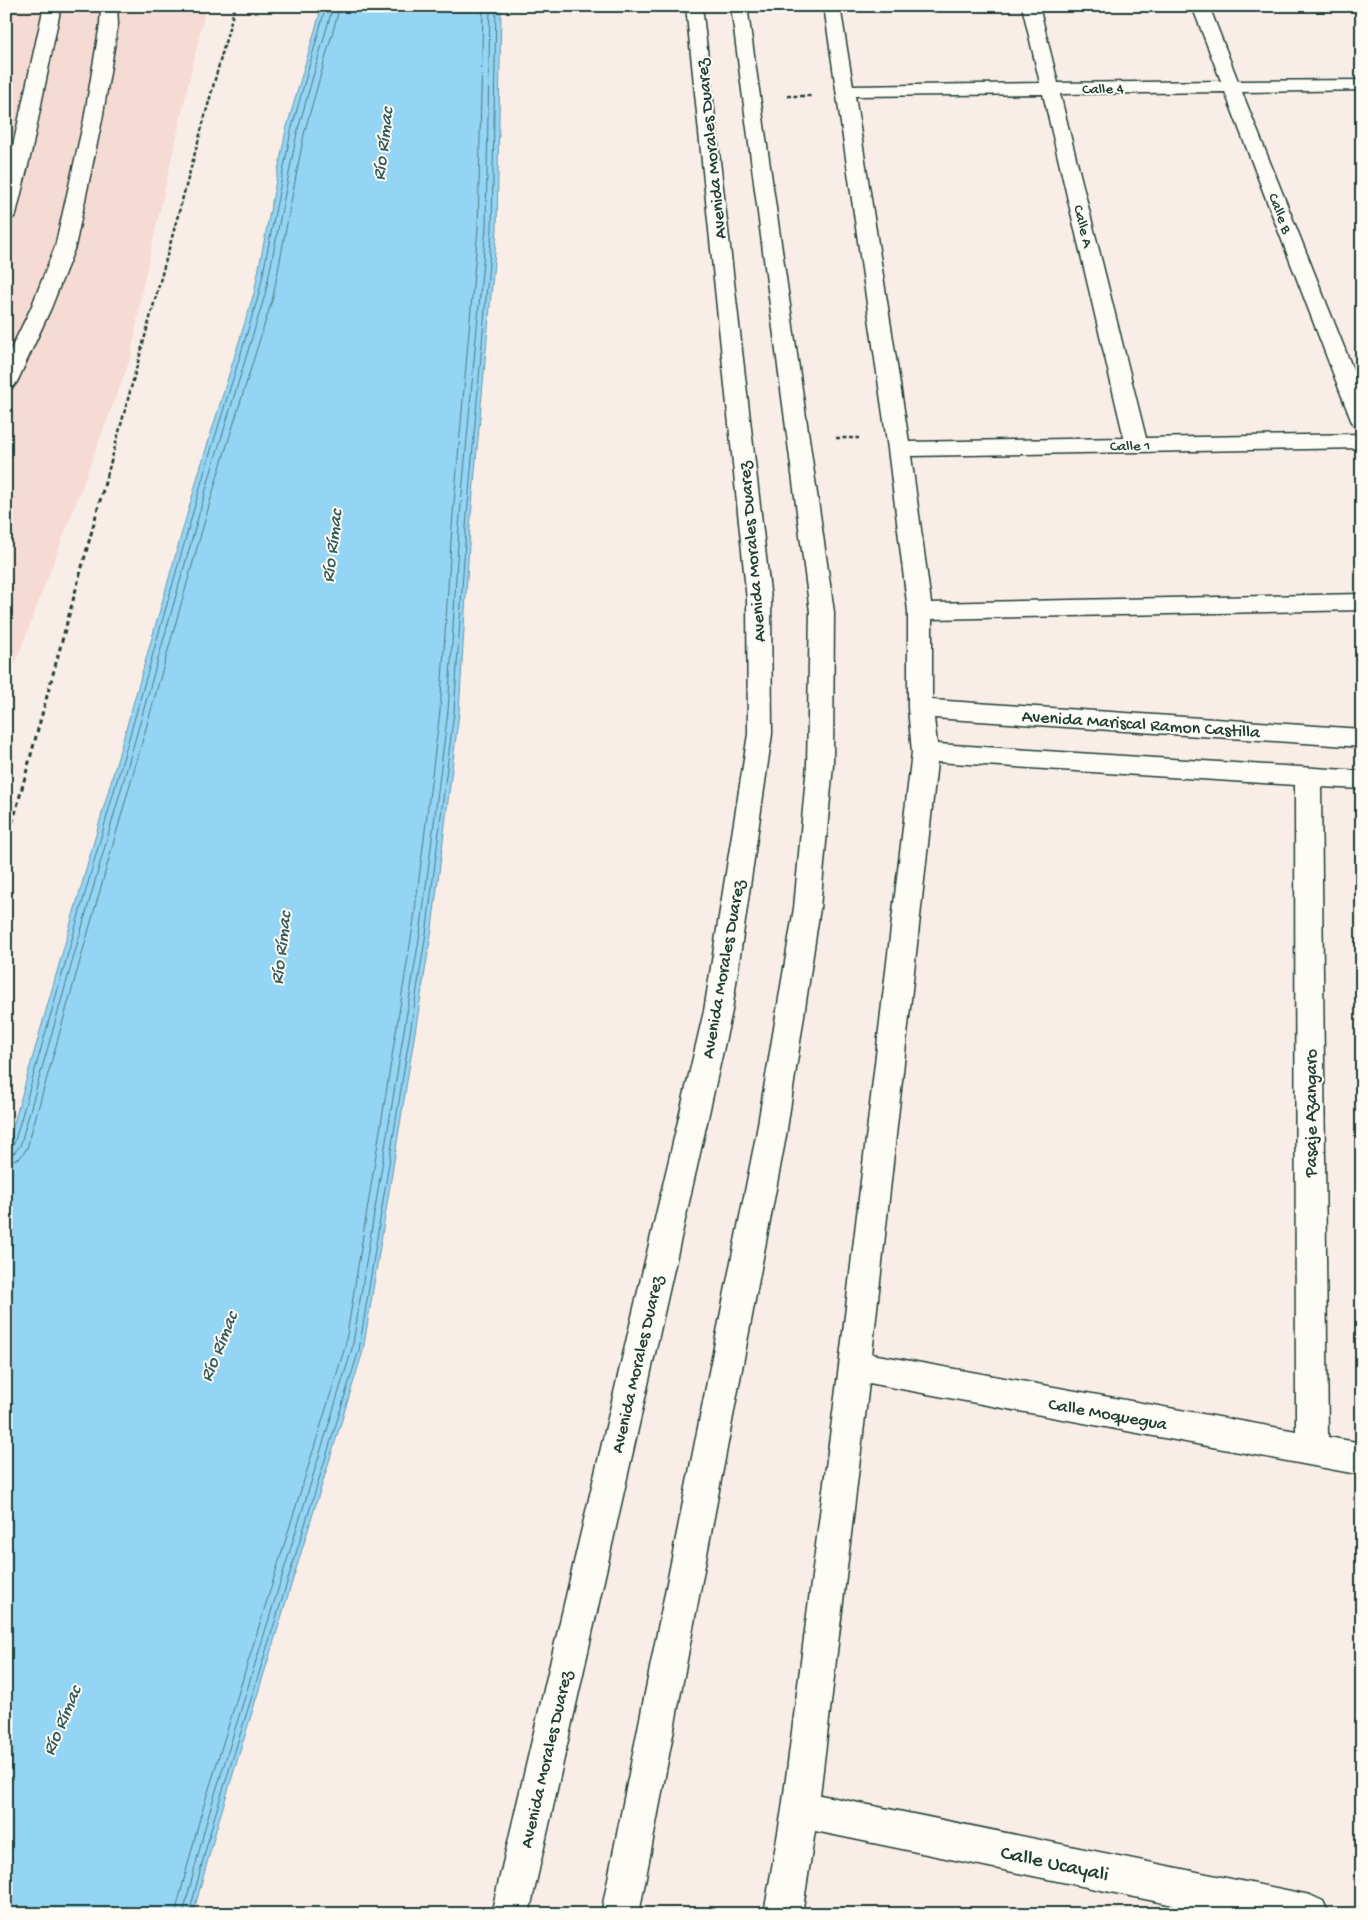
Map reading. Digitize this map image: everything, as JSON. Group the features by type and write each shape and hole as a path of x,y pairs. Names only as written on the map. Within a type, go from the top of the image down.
{"main road":[{"path":"6,214 23,149 53,6"},
{"path":"6,382 41,308 64,248 93,120 109,24 110,6"},
{"name":"Avenida Morales Duarez","path":"510,1914 718,1011 760,734 759,600 694,6"},
{"path":"620,1914 770,1136 807,908 820,765 822,612 739,6"},
{"path":"783,1914 800,1809 855,1366 925,752 920,708 920,610 898,443 832,6"},
{"name":"Calle A","path":"1030,6 1138,445"},
{"name":"Calle B","path":"1200,6 1362,420"},
{"name":"Calle 4","path":"845,93 1362,85"},
{"name":"Calle 1","path":"898,443 1138,445 1362,441"},
{"path":"920,610 1362,602"},
{"name":"Avenida Mariscal Ramon Castilla","path":"920,708 1362,738"},
{"path":"925,752 1362,780"},
{"name":"Pasaje Azangaro","path":"1308,776 1312,1450"},
{"name":"Calle Moquegua","path":"855,1366 1362,1459"},
{"name":"Calle Ucayali","path":"800,1809 1310,1914"}],"path":[{"path":"6,846 235,6"},
{"path":"752,97 845,93"},
{"path":"799,439 898,443"}],"shaded area":[{"path":"6,6 206,6 143,285 131,357 6,688"}],"water":[{"name":"Río Rímac","path":"322,6 501,6 497,229 470,527 459,713 432,928 363,1351 218,1823 193,1914 6,1914 6,1151 200,469 254,293 286,130"}]}
